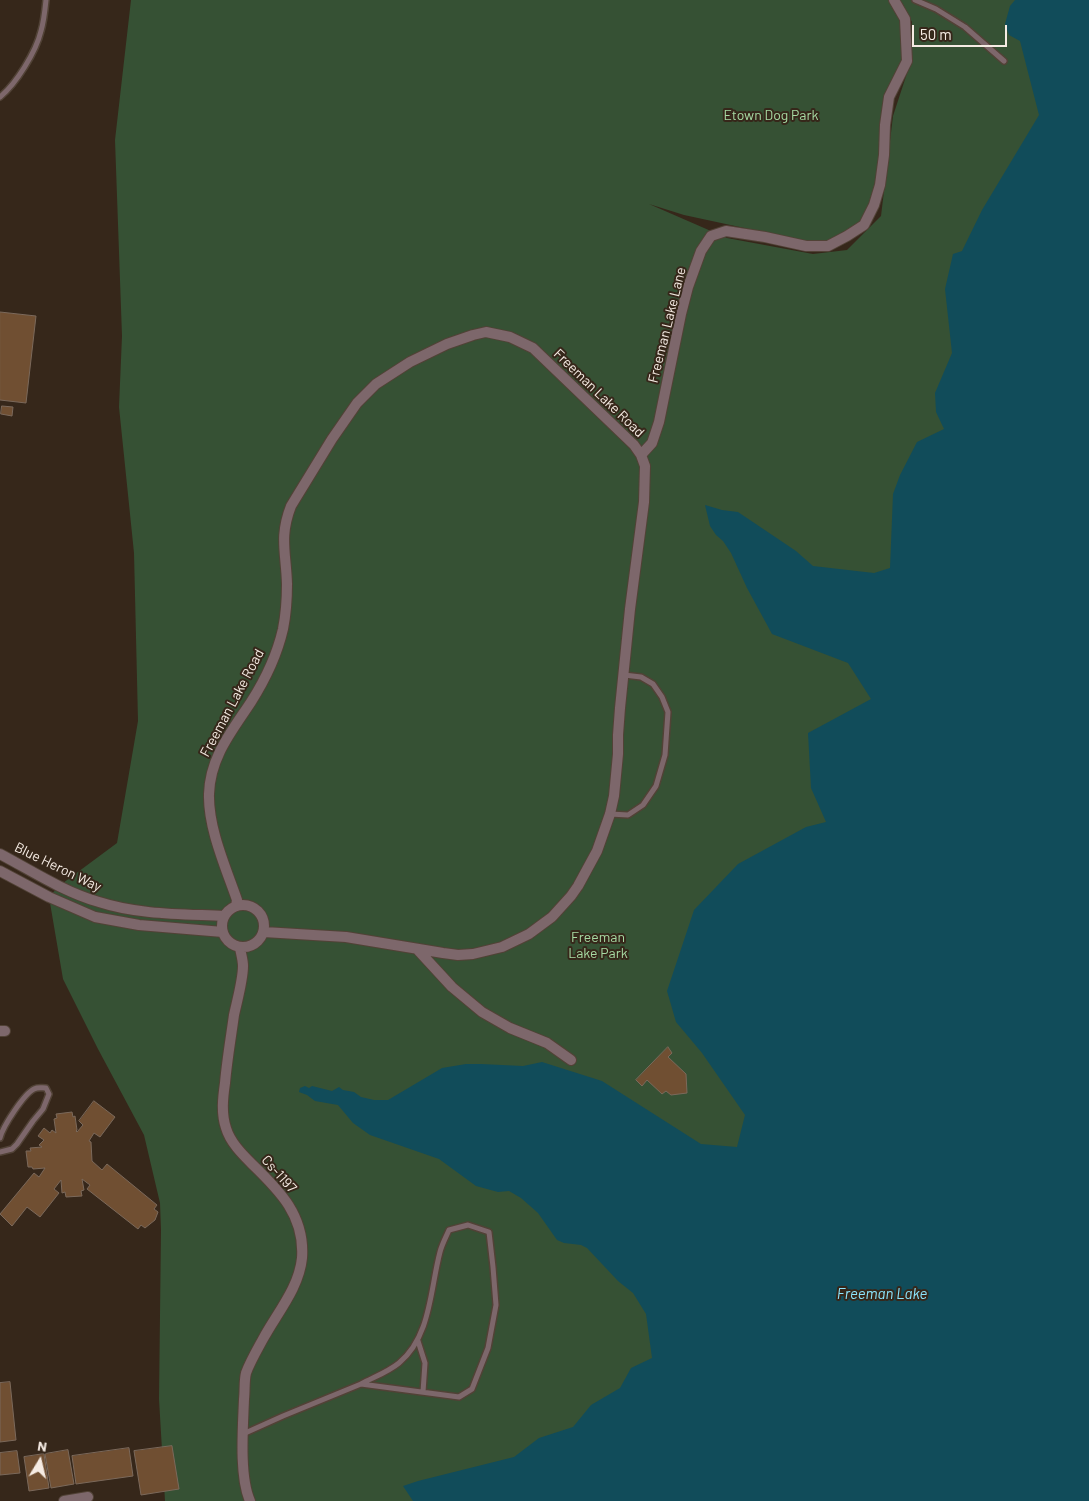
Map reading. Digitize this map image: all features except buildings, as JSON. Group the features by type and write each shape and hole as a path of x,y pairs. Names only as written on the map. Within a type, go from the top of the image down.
{"street":[{"name":"Freeman Lake Lane","path":"641,455 652,443 659,422 688,287 701,251 712,236 726,231 806,246 828,246 864,225 874,205 880,185 889,97 907,60 905,19 894,0"},
{"name":"Freeman Lake Road","path":"236,906 237,900 223,859 211,812 210,779 220,750 267,674 278,644 286,613 287,582 284,530 291,506 332,439 357,403 376,384 410,362 447,344 486,332 510,336 533,348 628,439 641,455 645,466 644,502 630,609 618,729 616,782 610,814 597,851 578,886 562,907 540,926 516,941 481,953 458,955 346,937 264,932"},
{"name":"Blue Heron Way","path":"0,854 59,886 98,902 128,910 224,916"},
{"name":"Blue Heron Way","path":"0,871 49,897 95,917 139,925 223,932"},
{"path":"247,905 256,909 261,914 265,923 264,932 256,944 240,948 232,945 226,939 222,923 224,916 230,909 236,906 247,905"},
{"name":"Cs-1197","path":"240,948 243,967 223,1096 223,1113 226,1128 232,1141 241,1153 275,1186 286,1200 300,1230 302,1244 302,1258 294,1285 263,1338 246,1375 242,1434 244,1474 246,1490 250,1501"},
{"path":"417,949 452,987 482,1012 510,1028 546,1043 571,1060"},
{"path":"64,1501 88,1497"}],"lane":[{"path":"0,97 8,90 27,64 41,32 46,0"},
{"path":"915,0 936,9 965,27 1004,61"},
{"path":"610,814 628,815 643,805 656,786 665,756 668,712 662,697 653,684 641,677 624,674"},
{"path":"0,1138 19,1104 30,1091 37,1087 46,1088 49,1094 43,1109 12,1149 0,1152"},
{"path":"242,1434 361,1384 400,1362 418,1340 426,1318 440,1250 449,1230 468,1225 489,1232 494,1266 496,1305 488,1348 472,1389 459,1396 361,1384"},
{"path":"418,1340 425,1363 423,1392"}],"green space":[{"name":"Freeman Lake Park","path":"131,0 894,0 905,19 907,61 895,82 880,185 864,225 828,246 684,215 649,204 727,238 813,254 847,250 881,216 893,116 911,61 912,22 900,0 1089,0 1089,1501 165,1501 159,1399 160,1203 144,1135 63,979 49,897 59,886 117,843 138,721 134,553 119,407 122,336 115,140"}],"water":[{"name":"Freeman Lake","path":"1015,0 1089,0 1089,1501 413,1501 403,1486 514,1457 539,1438 573,1427 591,1405 620,1388 631,1368 652,1358 646,1314 633,1293 618,1281 587,1248 557,1240 538,1213 521,1198 509,1191 498,1192 476,1186 439,1159 370,1135 353,1123 338,1105 315,1101 299,1092 300,1088 312,1086 332,1091 339,1087 343,1090 354,1092 361,1097 374,1100 388,1100 442,1068 466,1064 523,1066 542,1062 602,1081 701,1144 737,1147 745,1115 702,1053 676,1022 667,991 694,910 738,864 806,827 826,822 811,788 808,733 871,699 848,663 772,634 747,588 731,553 710,526 705,505 738,512 796,551 813,566 874,573 890,568 893,494 900,475 917,442 944,429 936,412 935,393 952,353 945,289 953,254 962,251 982,210 1039,115 1020,41 1009,35 1005,24 1010,6"}],"park label":[{"name":"Etown Dog Park","path":"771,115"}]}
